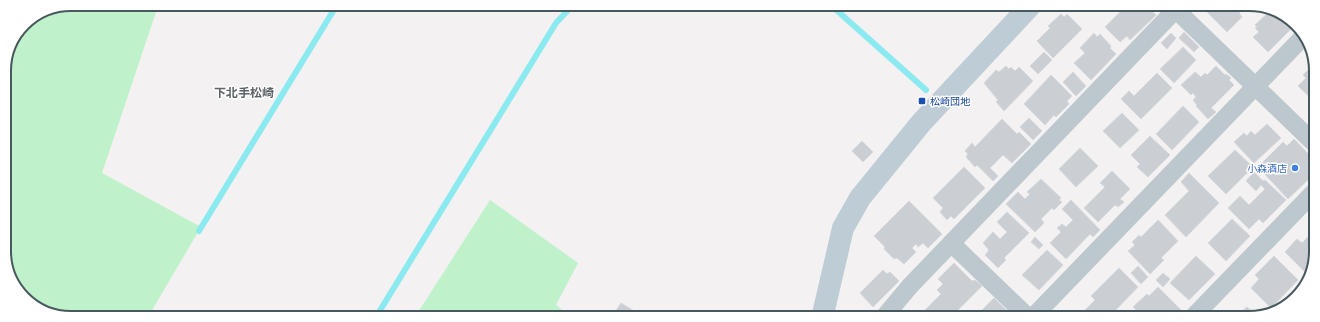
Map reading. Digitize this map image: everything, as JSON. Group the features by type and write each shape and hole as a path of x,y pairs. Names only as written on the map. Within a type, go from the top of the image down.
{"street":[{"path":"824,311 843,228 860,198 921,123 1025,11"},
{"path":"890,311 910,286 1172,11"},
{"path":"1180,11 1309,138"},
{"path":"1037,311 1300,40"},
{"path":"1199,311 1309,197"},
{"path":"951,243 1023,311"}],"green space":[{"path":"156,11 102,173 201,227 152,311 59,310 44,305 34,299 21,284 14,270 11,251 11,67 17,44 23,34 31,26 41,19 59,12"},
{"path":"490,200 578,263 556,305 564,311 419,311"}],"building":[{"path":"1121,11 1152,11 1156,15 1130,40 1127,36 1120,42 1105,27"},
{"path":"1206,11 1241,11 1239,13 1242,17 1227,32"},
{"path":"1061,14 1064,17 1067,14 1082,29 1053,58 1037,41 1050,28 1048,26"},
{"path":"1267,14 1286,23 1291,29 1268,52 1253,37 1259,32 1255,28 1257,27 1255,25"},
{"path":"1184,32 1199,47 1194,52 1179,38"},
{"path":"1094,33 1097,37 1100,34 1116,54 1091,80 1074,63 1085,53 1080,48"},
{"path":"1171,33 1176,38 1167,49 1161,43"},
{"path":"1183,47 1196,60 1174,83 1160,69"},
{"path":"1044,52 1052,60 1038,74 1030,66"},
{"path":"1006,66 1009,69 1011,67 1015,71 1019,67 1033,81 1004,111 996,102 998,100 984,83 996,70 999,72"},
{"path":"1216,66 1225,75 1226,74 1231,78 1229,80 1234,85 1211,108 1216,112 1208,119 1196,106 1197,105 1193,100 1196,97 1193,93 1191,95 1181,85 1195,72 1201,77 1205,73 1207,75"},
{"path":"1309,69 1309,96 1298,86 1306,78 1303,75"},
{"path":"1073,72 1086,86 1076,96 1063,82"},
{"path":"1157,73 1172,88 1141,119 1121,99 1129,91 1134,96"},
{"path":"1051,75 1072,96 1067,101 1069,104 1056,117 1054,115 1045,125 1024,104"},
{"path":"1183,106 1199,122 1172,150 1156,134"},
{"path":"1122,113 1139,130 1120,148 1103,131"},
{"path":"1029,118 1042,131 1033,140 1020,127"},
{"path":"1002,119 1017,134 1019,132 1031,144 1012,163 1003,155 990,168 998,176 993,181 977,165 975,167 966,157 968,154 965,151 972,143 975,147"},
{"path":"1267,124 1281,138 1254,163 1234,142 1244,133 1247,136 1251,131 1255,135"},
{"path":"1150,136 1170,155 1148,177 1137,167 1140,164 1131,155"},
{"path":"1294,139 1309,155 1309,179 1288,199 1258,167 1283,142 1287,146"},
{"path":"862,141 873,152 863,162 852,151"},
{"path":"1080,148 1098,166 1076,187 1059,169"},
{"path":"1235,150 1253,167 1226,194 1208,176"},
{"path":"964,167 985,188 954,219 951,216 947,220 940,212 943,208 933,198"},
{"path":"1112,171 1130,189 1120,199 1124,202 1118,207 1115,205 1098,222 1084,208 1105,187 1100,183"},
{"path":"1254,172 1263,181 1265,180 1286,200 1263,223 1259,219 1249,229 1228,208 1240,196 1249,205 1265,189 1261,185 1256,191 1246,181"},
{"path":"1189,173 1219,203 1186,237 1165,215 1189,191 1181,182"},
{"path":"1041,179 1061,198 1059,200 1062,202 1054,210 1052,208 1041,219 1044,223 1035,232 1006,204 1018,192 1025,199 1030,194 1027,192"},
{"path":"1071,200 1100,230 1093,237 1090,234 1066,259 1050,243 1061,232 1057,228 1062,224 1066,227 1073,220 1062,209"},
{"path":"909,201 942,234 928,248 923,243 918,247 916,244 912,248 916,252 904,264 897,258 894,259 874,236"},
{"path":"1007,212 1029,233 1004,258 1006,260 998,268 985,255 989,250 983,243 993,232 1000,239 1007,232 997,222"},
{"path":"1232,219 1250,236 1226,261 1208,243"},
{"path":"1158,220 1178,241 1161,258 1164,260 1150,274 1128,251 1135,245 1132,242 1139,235 1141,237"},
{"path":"1309,236 1308,263 1305,272 1285,252 1297,239 1302,243"},
{"path":"1035,237 1043,245 1039,249 1031,242"},
{"path":"1047,250 1063,265 1039,290 1022,275"},
{"path":"1196,256 1215,274 1189,300 1170,283"},
{"path":"1274,256 1298,280 1274,305 1270,307 1251,288 1259,279 1255,275"},
{"path":"954,263 972,281 975,280 982,286 957,311 924,311 941,294 937,290 943,284 938,279"},
{"path":"1138,266 1148,277 1141,284 1131,273"},
{"path":"1119,268 1138,287 1115,311 1084,311 1095,300 1091,296"},
{"path":"883,270 887,274 890,272 899,281 873,307 860,293"},
{"path":"1163,273 1170,279 1163,287 1156,280"},
{"path":"1158,287 1181,310 1135,311 1136,310 1133,307 1147,294 1149,296"},
{"path":"994,298 1007,311 981,311"},
{"path":"621,303 634,311 616,311"},
{"path":"1247,307 1252,311 1242,311"}],"waterway":[{"path":"199,231 333,11"},
{"path":"380,311 556,23 567,11"},
{"path":"837,11 926,90"}],"place":[{"name":"松崎団地","path":"922,101"},
{"name":"小森酒店","path":"1295,168"}],"district":[{"name":"下北手松崎","path":"244,93"}]}
